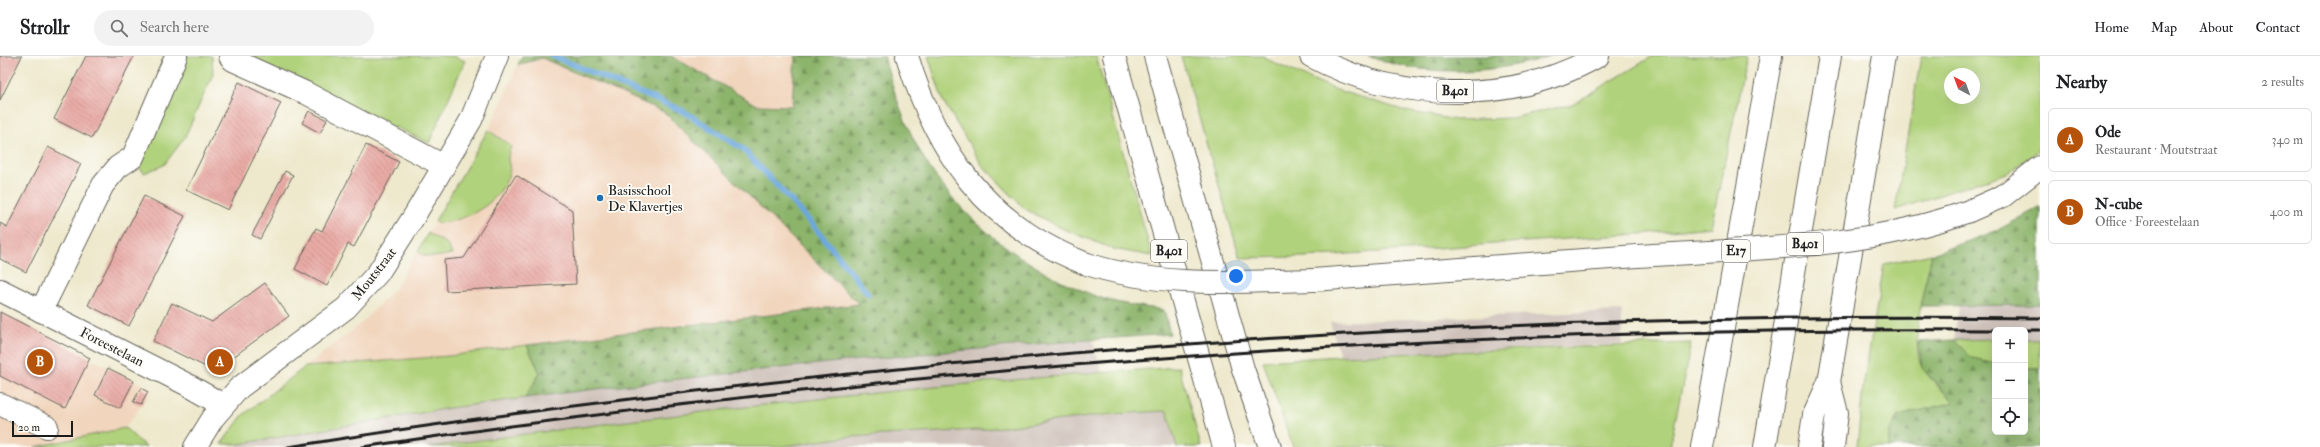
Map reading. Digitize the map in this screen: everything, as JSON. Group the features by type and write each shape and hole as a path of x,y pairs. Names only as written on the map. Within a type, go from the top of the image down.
{"main road":[{"path":"41,311 103,185 118,167 133,157 176,56"},
{"path":"230,56 233,60 306,93 444,166"},
{"name":"Moutstraat","path":"196,447 223,405 257,373 346,308 360,295 378,273 402,237 471,120 497,56"},
{"name":"B401","path":"907,56 919,94 944,147 976,189 997,211 1020,229 1054,251 1084,263 1118,272 1184,282 1313,280 1850,240 1937,223 1969,211 2003,196 2040,167"},
{"name":"B401","path":"1114,56 1224,447"},
{"name":"B401","path":"1155,56 1243,369 1270,447"},
{"name":"B401","path":"1311,56 1332,67 1389,86 1438,92 1490,90 1537,81 1578,67 1598,56"},
{"name":"E17","path":"1702,447 1771,56"},
{"path":"1765,447 1830,56"},
{"path":"1809,447 1814,415 1829,382 1884,56"},
{"name":"Foreestelaan","path":"0,290 188,385 223,405"},
{"path":"1829,382 1837,413 1833,447"},
{"path":"0,404 47,427"}],"shaded area":[{"path":"671,56 795,56 792,106 757,105"},
{"name":"Basisschool De Klavertjes","path":"542,58 664,112 859,304 420,360 305,367 364,321 396,287 490,127 518,65"},
{"path":"1996,304 2040,305 2040,340 2028,340 2028,327 1992,327 1992,339 1954,340 1959,306"},
{"path":"1622,311 1622,344 1340,356 1330,322"},
{"path":"0,312 148,388 151,392 125,428 35,447 0,447"},
{"path":"1092,339 1102,372 737,409 429,447 237,447 239,444 450,408 642,383 994,346"},
{"path":"1167,411 1177,447 777,447 847,437"}],"green space":[{"path":"180,56 212,56 213,74 185,137 164,165 144,173 136,163"},
{"path":"244,56 453,56 465,61 429,143 395,127 390,138"},
{"path":"522,56 671,56 757,105 792,106 795,56 884,56 897,100 915,142 930,168 947,192 967,214 1014,253 1039,269 1066,283 1110,301 1164,310 1170,334 1008,346 847,361 686,378 525,398 540,373 527,345 859,304 664,112 542,58 518,65"},
{"path":"928,56 1096,56 1152,256 1113,249 1061,228 1025,209 982,165 943,101"},
{"path":"1181,56 1263,56 1276,64 1337,90 1406,111 1456,120 1512,118 1573,104 1653,56 1747,56 1711,227 1640,234 1305,257 1240,258"},
{"path":"1368,56 1551,56 1506,67 1460,71 1413,68"},
{"path":"1921,56 2040,56 2040,150 2007,173 1895,210"},
{"path":"488,130 511,146 508,158 510,171 505,183 499,193 491,201 472,214 450,221 439,223 435,221"},
{"path":"2040,207 2040,305 1920,306 1932,254 1996,231"},
{"path":"428,233 447,244 452,254 434,257 421,254 418,251"},
{"path":"1932,254 1920,312 1917,344 1919,357 1923,368 1937,386 1954,402 1899,416 1890,430 1888,447 1857,447 1863,387 1884,264"},
{"path":"1992,339 1992,362 1972,358 1954,340"},
{"path":"1954,340 1972,358 1992,362 1992,435 2028,435 2028,368 2040,368 2040,447 1888,447 1890,430 1899,416 1954,402 1922,368 1918,342"},
{"path":"2028,340 2040,340 2040,368 2028,368"},
{"path":"1691,343 1670,447 1293,447 1263,361 1340,356"},
{"path":"527,345 540,373 525,398 450,408 239,444 221,444 243,415 305,367 449,356"},
{"path":"1179,367 1201,447 1177,447 1167,411 1114,414 977,430 847,437 777,447 429,447 710,411 803,401 991,382"},
{"path":"125,428 146,447 35,447"}],"building":[{"path":"0,56 22,56 0,100"},
{"path":"86,56 134,56 92,138 54,119"},
{"path":"239,82 281,103 228,210 186,190"},
{"path":"309,111 327,120 320,133 302,123"},
{"path":"366,145 399,162 354,247 348,244 327,286 295,269 316,228 322,231"},
{"path":"48,147 81,164 26,272 0,259 0,223 7,227"},
{"path":"285,171 293,175 260,239 252,235"},
{"path":"516,175 572,210 576,284 446,291 444,260 464,258"},
{"path":"144,196 185,216 129,326 88,305"},
{"path":"265,283 289,316 214,371 153,341 172,303 212,322"},
{"path":"0,312 90,358 65,409 0,376"},
{"path":"108,368 134,381 120,408 95,395"},
{"path":"141,388 148,392 141,405 133,402"}],"waterway":[{"path":"553,56 683,111 743,149 814,226 868,294"}],"railway":[{"path":"288,447 498,416 708,390 849,374 1146,347 1295,337 1593,323 1891,317 2040,318"},
{"path":"362,447 565,419 769,394 974,374 1178,357 1383,344 1588,335 1794,331 1992,330"},
{"path":"2028,330 2040,330"}],"place":[{"name":"Basisschool De Klavertjes","path":"600,198"},
{"name":"N-cube","path":"40,362"},
{"name":"Ode","path":"220,362"}]}
